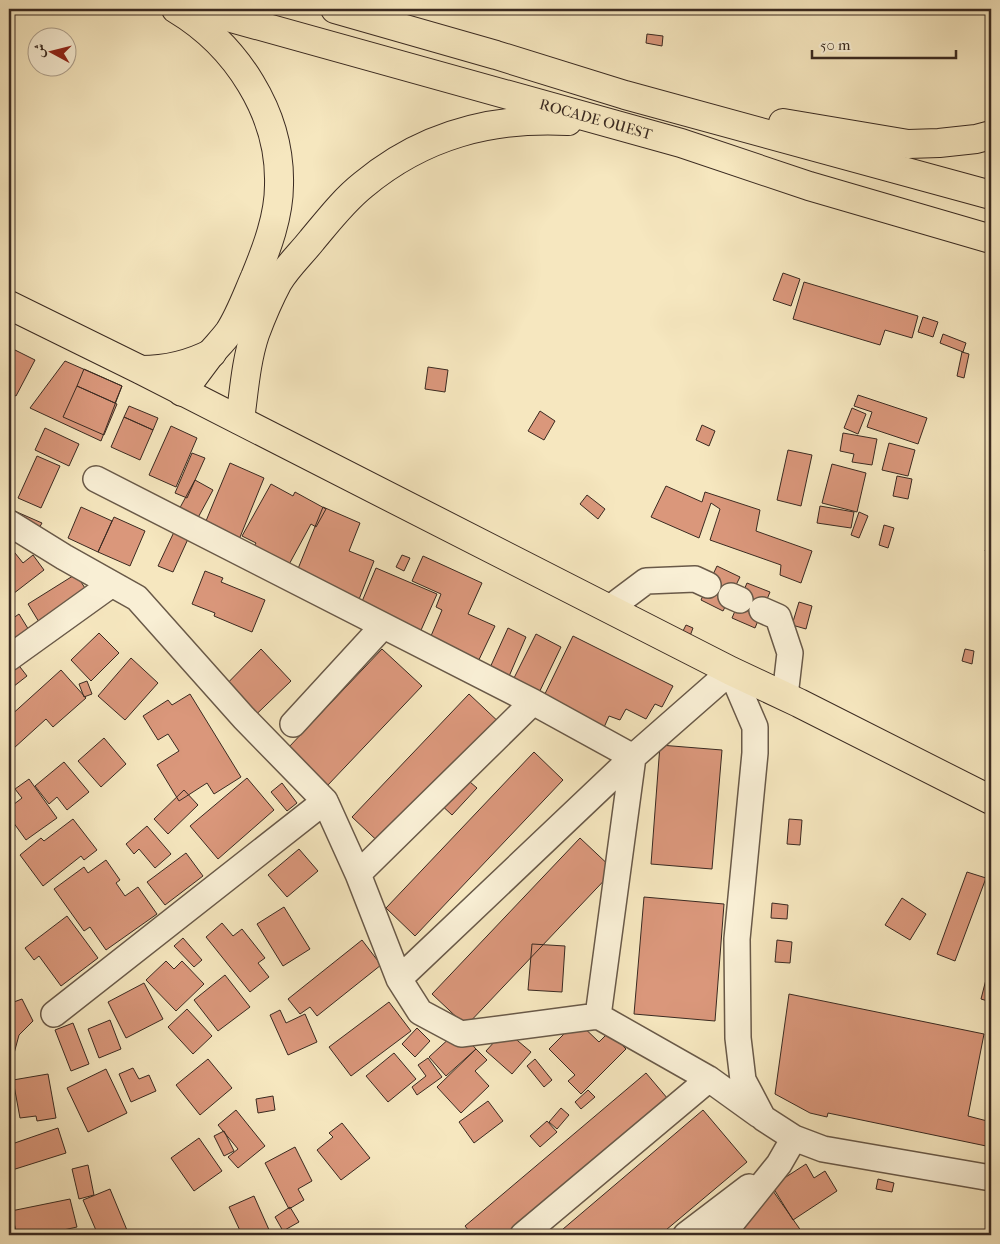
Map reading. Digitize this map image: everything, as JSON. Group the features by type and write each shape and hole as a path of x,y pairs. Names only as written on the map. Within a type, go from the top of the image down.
{"main road":[{"path":"176,9 208,32 245,72 258,96 270,127 278,156 278,194 275,217 263,256 245,300 229,331 182,392"},
{"name":"ROCADE OUEST","path":"200,9 681,143 809,186 991,239"},
{"name":"ROCADE OUEST","path":"335,9 646,100 991,195"},
{"path":"646,100 908,144 976,140 991,135"},
{"path":"240,420 249,360 256,333 279,281 336,210 362,185 391,163 425,145 452,134 487,125 544,120 613,124"},
{"path":"9,305 240,420 731,671 785,696 991,800"},
{"path":"141,370 156,370 186,365 212,353"}],"street":[{"path":"96,479 533,702 634,757"},
{"path":"9,523 64,558 136,598 244,718 325,801 358,874 399,979 420,1012 461,1034 598,1016 708,1079 794,1138 823,1149 991,1178"},
{"path":"610,608 646,581 695,579 708,585"},
{"path":"9,658 112,584"},
{"path":"762,610 778,617 790,654 785,696"},
{"path":"293,724 383,626"},
{"path":"399,979 634,757 731,671 755,727 755,753 737,939 738,1028 743,1080 763,1118"},
{"path":"358,874 533,702"},
{"path":"598,1016 634,757"},
{"path":"54,1014 325,801"},
{"path":"523,1235 708,1079"},
{"path":"722,1235 779,1164 794,1138"},
{"path":"686,1235 779,1164"}],"building":[{"path":"647,34 663,36 662,46 646,43"},
{"path":"783,273 800,279 791,306 773,300"},
{"path":"804,282 918,316 912,338 885,330 880,345 793,319"},
{"path":"923,317 938,322 933,337 918,332"},
{"path":"943,334 966,343 963,352 940,343"},
{"path":"9,347 35,360 16,396 9,393"},
{"path":"962,352 969,354 964,378 957,376"},
{"path":"65,361 122,386 101,441 30,408"},
{"path":"428,367 448,370 445,392 425,389"},
{"path":"84,369 122,386 115,403 77,386"},
{"path":"77,386 117,404 104,435 63,417"},
{"path":"858,395 927,418 918,444 867,427 872,412 854,406"},
{"path":"129,406 158,418 153,430 124,417"},
{"path":"852,408 866,414 858,434 844,428"},
{"path":"540,411 555,421 544,440 528,431"},
{"path":"124,417 153,430 140,460 111,447"},
{"path":"702,425 715,431 709,446 696,440"},
{"path":"171,426 197,438 176,487 149,475"},
{"path":"45,428 79,444 69,466 35,450"},
{"path":"843,433 877,439 872,465 852,462 854,454 840,451"},
{"path":"889,443 915,450 908,476 882,470"},
{"path":"788,450 812,455 801,506 777,500"},
{"path":"192,453 205,458 187,498 175,493"},
{"path":"37,456 60,466 41,508 18,498"},
{"path":"230,463 264,478 236,547 201,533"},
{"path":"832,464 866,473 857,512 822,503"},
{"path":"897,476 912,479 908,499 893,496"},
{"path":"195,480 213,490 194,525 176,515"},
{"path":"271,484 293,496 295,492 326,509 316,527 311,524 286,570 253,548 256,543 242,536"},
{"path":"666,486 702,502 705,492 760,510 756,531 812,551 801,583 780,575 781,565 710,540 720,509 711,503 699,538 651,517"},
{"path":"587,495 605,509 598,519 580,504"},
{"path":"820,506 854,512 851,528 817,523"},
{"path":"81,507 112,521 98,552 68,538"},
{"path":"323,507 360,523 349,551 374,561 356,607 293,581"},
{"path":"10,509 42,523 38,530 9,512"},
{"path":"859,512 868,516 859,538 851,535"},
{"path":"114,517 145,531 130,566 98,552"},
{"path":"884,525 894,528 888,548 879,545"},
{"path":"174,532 188,539 173,572 158,566"},
{"path":"991,539 991,554 985,551"},
{"path":"11,548 23,563 33,555 44,570 9,597 9,550"},
{"path":"402,555 410,558 404,571 396,567"},
{"path":"423,556 482,583 468,614 495,626 475,668 428,643 442,610 436,607 441,594 412,581"},
{"path":"717,566 740,577 723,611 701,600"},
{"path":"376,568 437,594 418,637 358,611"},
{"path":"205,571 223,578 221,582 265,600 252,632 214,616 215,613 192,604"},
{"path":"76,574 90,596 42,627 28,604"},
{"path":"747,583 770,592 755,628 732,618"},
{"path":"799,602 812,606 806,629 792,625"},
{"path":"19,614 32,635 9,650 9,621"},
{"path":"686,625 693,628 690,636 682,633"},
{"path":"508,628 526,637 507,681 488,672"},
{"path":"99,633 119,653 91,681 71,660"},
{"path":"536,634 561,647 536,699 510,686"},
{"path":"573,636 673,686 662,707 655,704 646,719 626,709 620,720 609,716 602,732 541,702"},
{"path":"261,649 291,681 241,729 212,699"},
{"path":"382,649 422,686 327,786 288,748"},
{"path":"965,649 974,651 972,664 962,661"},
{"path":"13,658 27,676 9,690 9,661"},
{"path":"131,658 158,683 125,720 98,696"},
{"path":"61,670 86,698 53,727 46,719 14,748 9,742 9,717"},
{"path":"87,681 92,694 84,697 79,684"},
{"path":"190,694 241,777 214,794 207,783 179,801 157,765 179,751 168,734 158,740 143,716 168,700 172,705"},
{"path":"469,694 503,726 386,849 352,817"},
{"path":"104,738 126,764 101,787 78,761"},
{"path":"660,745 722,750 712,869 651,864"},
{"path":"534,752 563,780 415,936 386,908"},
{"path":"64,762 89,792 67,810 57,797 49,804 35,786"},
{"path":"463,776 477,788 452,815 438,802"},
{"path":"247,778 274,810 218,859 190,826"},
{"path":"29,779 57,818 26,840 13,822 9,826 9,808 22,798 15,789"},
{"path":"282,783 297,803 287,811 271,792"},
{"path":"184,790 198,805 168,834 154,819"},
{"path":"73,819 97,850 84,860 81,856 43,886 20,855 41,838 44,841"},
{"path":"789,819 802,820 800,845 787,844"},
{"path":"147,826 171,854 155,868 139,849 134,854 126,844"},
{"path":"580,838 614,870 466,1026 432,994"},
{"path":"299,849 318,871 287,897 268,875"},
{"path":"186,853 203,876 165,905 147,882"},
{"path":"106,860 120,880 116,883 125,896 138,887 157,914 106,950 90,927 84,931 54,889 84,867 88,873"},
{"path":"967,872 986,878 955,961 937,954"},
{"path":"644,897 724,904 715,1021 634,1014"},
{"path":"902,898 926,914 910,940 885,925"},
{"path":"772,903 788,905 787,919 771,918"},
{"path":"284,907 310,949 283,966 257,924"},
{"path":"67,916 98,958 61,986 39,956 34,960 25,948"},
{"path":"222,923 233,936 242,929 265,958 258,963 269,977 250,992 206,937"},
{"path":"183,938 202,960 194,967 174,946"},
{"path":"362,940 381,965 317,1016 310,1007 300,1014 288,999"},
{"path":"777,940 792,942 790,963 775,962"},
{"path":"532,944 565,946 562,992 528,990"},
{"path":"991,960 991,1002 981,999"},
{"path":"166,961 174,969 182,961 204,984 176,1011 146,980"},
{"path":"9,962 13,972 9,974"},
{"path":"225,975 250,1007 218,1031 194,1000"},
{"path":"144,983 163,1019 126,1038 108,1002"},
{"path":"9,994 11,1003 22,999 33,1021 19,1035 9,1072"},
{"path":"789,994 984,1034 968,1116 991,1122 991,1147 828,1113 827,1117 810,1113 775,1094"},
{"path":"389,1002 411,1031 351,1076 329,1047"},
{"path":"187,1009 212,1036 193,1054 168,1027"},
{"path":"280,1010 286,1023 305,1014 317,1042 288,1055 270,1015"},
{"path":"110,1020 121,1049 99,1058 88,1029"},
{"path":"577,1021 599,1042 609,1032 626,1049 581,1094 568,1081 575,1075 549,1049"},
{"path":"73,1023 89,1064 71,1071 55,1030"},
{"path":"417,1028 430,1041 415,1057 402,1044"},
{"path":"505,1030 531,1052 512,1074 486,1051"},
{"path":"452,1036 464,1036 476,1049 446,1076 429,1057"},
{"path":"476,1049 487,1060 475,1071 489,1086 461,1113 437,1087"},
{"path":"394,1053 416,1079 388,1102 366,1076"},
{"path":"428,1058 442,1077 417,1095 412,1087 426,1076 418,1065"},
{"path":"208,1059 232,1088 200,1115 176,1085"},
{"path":"535,1059 552,1080 544,1087 527,1066"},
{"path":"133,1068 139,1079 149,1075 156,1091 131,1102 119,1074"},
{"path":"106,1069 127,1113 88,1132 67,1088"},
{"path":"646,1073 668,1099 508,1235 472,1235 465,1226"},
{"path":"48,1074 56,1118 37,1121 36,1116 20,1118 13,1080"},
{"path":"588,1090 595,1097 581,1109 575,1102"},
{"path":"273,1096 275,1110 258,1113 256,1099"},
{"path":"991,1100 991,1116 988,1116"},
{"path":"488,1101 503,1121 474,1143 459,1122"},
{"path":"561,1108 569,1115 557,1129 549,1122"},
{"path":"236,1110 265,1146 238,1168 228,1157 238,1149 218,1125"},
{"path":"703,1110 747,1162 660,1235 556,1235"},
{"path":"547,1121 557,1132 540,1147 530,1136"},
{"path":"342,1123 370,1158 341,1180 317,1150 333,1137 329,1133"},
{"path":"58,1128 66,1153 9,1171 9,1145"},
{"path":"224,1131 234,1151 224,1156 214,1136"},
{"path":"199,1138 222,1171 194,1191 171,1158"},
{"path":"295,1147 312,1181 298,1189 304,1200 289,1209 265,1163"},
{"path":"806,1164 814,1178 825,1171 837,1191 793,1220 772,1186"},
{"path":"88,1165 94,1195 79,1199 72,1169"},
{"path":"878,1179 894,1183 892,1192 876,1189"},
{"path":"110,1189 129,1235 98,1235 83,1200"},
{"path":"773,1191 804,1235 737,1235"},
{"path":"254,1196 270,1232 262,1235 242,1235 229,1207"},
{"path":"70,1199 77,1227 41,1235 17,1235 11,1211"},
{"path":"290,1207 299,1222 283,1231 275,1217"}]}
